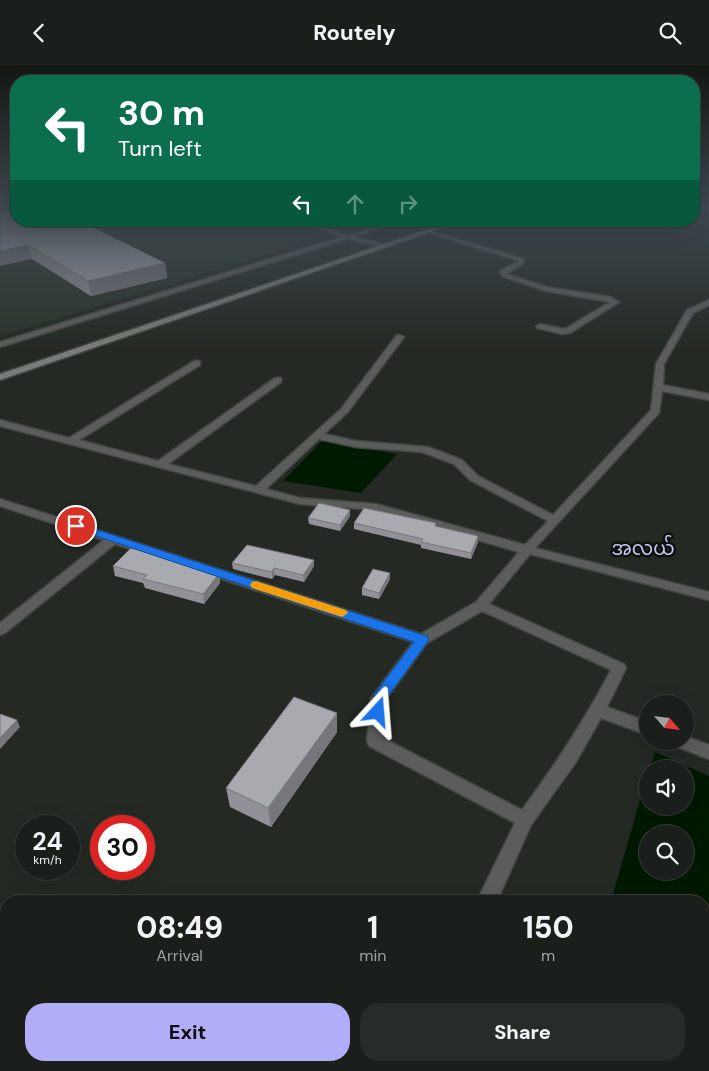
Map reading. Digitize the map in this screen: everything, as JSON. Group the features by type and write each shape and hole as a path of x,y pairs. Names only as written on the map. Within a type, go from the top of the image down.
{"main road":[{"path":"0,377 358,255"}],"street":[{"path":"0,345 290,255"},
{"path":"506,255 522,260 521,263 502,272 504,275 546,289 610,299 615,302 567,331 562,332 540,326"},
{"path":"526,820 375,741 379,698 422,640 482,605 527,550 656,411 660,364 690,312 709,302"},
{"path":"258,490 344,411 400,337"},
{"path":"71,441 197,363"},
{"path":"161,464 278,381"},
{"path":"657,387 709,397"},
{"path":"0,423 300,501 376,507 527,550 709,596"},
{"path":"318,435 356,444 424,449 458,462 474,478 555,520"},
{"path":"0,502 422,640"},
{"path":"0,630 113,539"},
{"path":"482,605 619,668 598,710 570,757 526,820 490,895"},
{"path":"598,710 639,726"},
{"path":"694,746 709,752"}],"shaded area":[{"path":"0,255 264,255 0,336"},
{"path":"322,441 397,454 361,493 283,481"},
{"path":"655,752 673,760 653,760"},
{"path":"694,769 709,776 709,895 613,895 639,804 639,815 694,815"}],"building":[{"path":"45,255 149,255 165,263 88,281"},
{"path":"319,503 350,510 340,525 308,518"},
{"path":"364,508 436,523 435,526 478,536 471,553 421,542 423,539 354,523"},
{"path":"247,545 314,560 303,575 274,568 272,572 232,563"},
{"path":"131,548 219,574 203,594 143,579 147,575 113,566"},
{"path":"373,569 390,573 379,593 362,588"},
{"path":"294,697 337,713 268,808 226,788"},
{"path":"0,714 17,720 0,738"}],"slow traffic":[{"path":"256,585 342,613"}],"district":[{"name":"အလယ်","path":"643,548"}],"route":[{"path":"76,526 422,640 379,698 378,712"}]}
